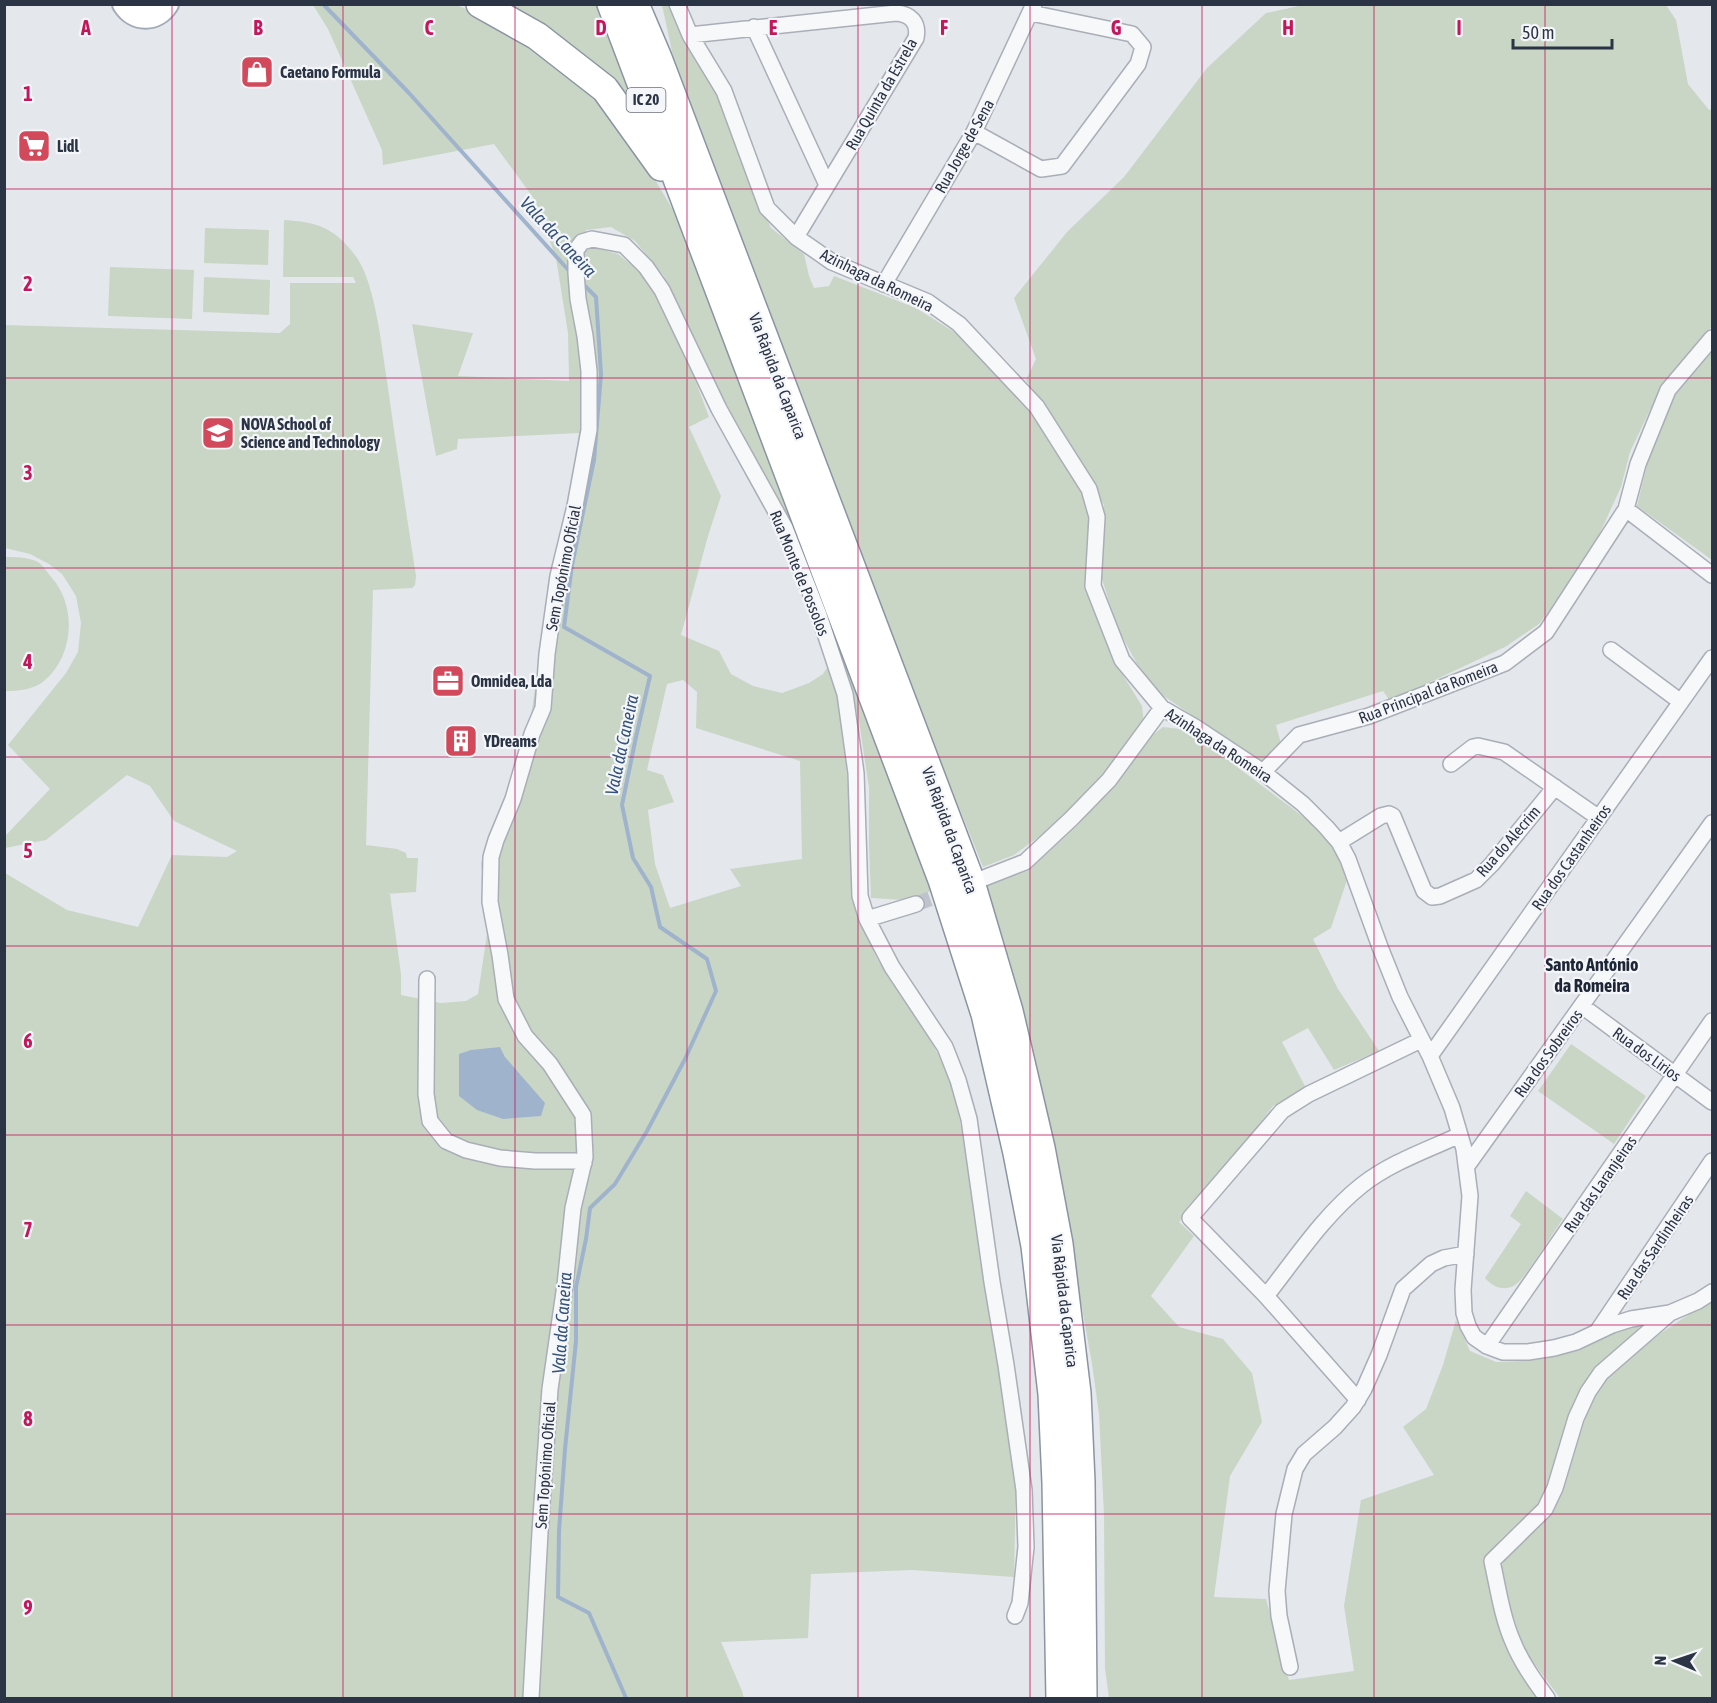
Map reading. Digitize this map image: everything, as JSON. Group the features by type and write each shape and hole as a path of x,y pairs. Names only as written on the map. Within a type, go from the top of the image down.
{"highway":[{"path":"480,4 537,36 605,89 682,196"},
{"name":"Via Rápida da Caparica","path":"611,4 942,880 988,1025 1035,1246 1052,1394 1058,1530 1060,1698"},
{"name":"Via Rápida da Caparica","path":"635,4 658,58 970,879 1009,1011 1041,1148 1057,1233 1077,1393 1081,1482 1083,1698"},
{"path":"650,4 658,58"},
{"path":"1083,1657 1095,1698"}],"main road":[{"path":"123,5 135,15 144,17 160,13 167,4"}],"street":[{"name":"Azinhaga da Romeira","path":"677,4 690,35 724,91 767,208 796,237 832,262 928,302 959,324 1037,407 1089,489 1097,517 1093,586 1122,660 1162,708 1263,772 1303,804 1339,842 1348,859 1400,997 1430,1056 1452,1108 1460,1135 1467,1166 1470,1196 1463,1290 1464,1313 1467,1326 1474,1337 1487,1346"},
{"name":"Rua Jorge de Sena","path":"884,284 974,132 1033,9"},
{"path":"974,132 1041,169 1062,166 1138,64 1143,47 1132,34 1033,9"},
{"name":"Rua Quinta da Estrela","path":"690,35 896,13 911,17 917,27 916,38 796,237"},
{"path":"754,27 827,185"},
{"name":"Rua Monte de Possolos","path":"592,239 624,245 645,267 662,290 719,409 785,528 819,615 845,694 856,773 860,896 867,919 892,967 945,1047 958,1080 969,1119 1024,1490 1026,1547 1020,1603 1015,1616"},
{"name":"Sem Topónimo Oficial","path":"531,1698 550,1389 573,1208 585,1157 583,1115 550,1064 525,1036 506,999 490,902 491,857 513,799 532,734 543,708 547,654 558,576 575,506 589,430 589,371 578,299 576,250 582,242 592,239"},
{"name":"Rua Principal da Romeira","path":"1263,772 1299,735 1369,716 1505,663 1546,632 1626,509 1638,464 1668,390 1713,338"},
{"path":"1626,509 1713,575"},
{"path":"1611,650 1682,702"},
{"name":"Rua dos Castanheiros","path":"1430,1056 1713,658"},
{"path":"984,878 1025,862 1071,819 1109,780 1162,708"},
{"path":"1451,764 1473,747 1487,747 1504,752 1599,818"},
{"name":"Rua do Alecrim","path":"1339,842 1380,816 1389,814 1393,816 1424,891 1432,897 1440,897 1476,880 1492,864 1555,787"},
{"name":"Rua dos Sobreiros","path":"1467,1166 1713,823"},
{"path":"867,919 916,904"},
{"path":"427,979 426,1094 430,1121 446,1141 466,1150 500,1158 584,1163"},
{"name":"Rua dos Lirios","path":"1582,1005 1713,1102"},
{"name":"Rua das Laranjeiras","path":"1487,1346 1713,1021"},
{"path":"1358,1400 1266,1296 1190,1218 1282,1111 1309,1094 1421,1040"},
{"path":"1266,1296 1314,1235 1344,1201 1364,1184 1407,1160 1460,1135"},
{"name":"Rua das Sardinheiras","path":"1597,1332 1713,1161"},
{"path":"1290,1668 1279,1616 1277,1591 1284,1514 1295,1469 1304,1455 1335,1427 1358,1400 1379,1354 1403,1289 1431,1264 1444,1258 1466,1254"},
{"path":"1487,1346 1503,1352 1528,1352 1554,1348 1576,1342 1631,1319 1670,1313 1713,1292"},
{"path":"1546,1698 1513,1643 1503,1612 1492,1560 1545,1509 1555,1488 1576,1418 1588,1392 1601,1373 1670,1313"}],"green space":[{"path":"1308,4 1666,5 1676,20 1688,84 1709,110 1712,109 1712,326 1658,393 1630,452 1621,487 1588,559 1539,624 1505,647 1390,701 1383,691 1276,725 1281,744 1261,762 1149,686 1116,625 1100,572 1104,505 1026,380 1036,359 1014,298 1067,232 1124,177 1207,68 1266,13"},
{"path":"313,5 456,5 505,24 564,67 612,115 676,215 795,521 932,891 903,900 871,898 869,788 858,715 825,621 763,471 713,383 664,276 635,241 611,227 586,230 592,247 618,254 648,278 684,350 709,417 689,427 721,496 681,635 719,651 731,674 753,686 782,693 809,683 823,674 828,666 837,690 842,714 855,907 877,959 927,1033 953,1084 967,1159 1016,1481 1014,1577 912,1570 811,1574 808,1638 721,1642 744,1698 5,1698 5,873 67,910 138,927 172,855 227,857 237,851 174,821 150,786 127,775 46,840 5,848 7,834 50,789 8,745 66,673 78,652 81,623 76,596 62,574 30,554 5,548 4,325 280,333 290,324 290,283 356,283 353,277 283,277 284,220 325,228 342,240 357,258 369,283 377,317 416,576 415,585 412,588 373,590 366,845 397,849 406,853 407,858 418,858 416,892 385,894 390,894 401,974 401,995 441,1003 466,1001 478,994 488,927 481,863 511,797 530,724 545,618 573,480 579,433 458,439 457,449 436,456 412,324 473,333 458,376 569,381 568,333 556,258 535,200 494,144 383,165 382,150 328,29","holes":["683,680 697,692 696,728 800,761 802,859 730,869 741,886 670,908 655,864 648,810 674,802 663,775 647,770 667,684"]},
{"path":"497,5 601,5 653,139"},
{"path":"662,5 670,5 687,42 722,98 753,189 771,228 804,254 814,288 829,286 834,276 916,308 970,342 1036,416 1085,494 1091,524 1087,571 1093,606 1113,659 1142,706 1144,723 1089,794 1014,855 983,867 899,659 676,70"},
{"path":"205,228 269,230 268,265 204,263"},
{"path":"110,267 194,270 192,319 108,316"},
{"path":"204,277 270,280 269,315 203,312"},
{"path":"1712,349 1712,560 1637,506 1653,440 1676,393"},
{"path":"4,557 28,559 40,564 60,590 66,603 69,631 61,658 54,671 44,681 30,688 5,691"},
{"path":"1163,727 1188,730 1309,821 1334,848 1348,877 1331,928 1313,939 1338,989 1379,1051 1334,1070 1308,1028 1282,1042 1306,1088 1273,1106 1179,1222 1194,1236 1151,1296 1179,1327 1223,1339 1252,1373 1262,1422 1230,1476 1214,1597 1266,1599 1289,1680 1354,1671 1344,1606 1361,1500 1434,1475 1403,1427 1426,1409 1443,1365 1456,1320 1470,1351 1496,1362 1523,1361 1566,1351 1602,1335 1638,1324 1641,1333 1610,1355 1582,1387 1544,1499 1500,1540 1486,1572 1499,1613 1537,1698 1109,1698 1105,1668 1104,1515 1099,1414 1092,1364 1060,1183 1035,1063 1005,944 986,886 1028,871 1078,825 1144,742"},
{"path":"1571,1044 1646,1096 1614,1144 1538,1091"},
{"path":"1526,1191 1563,1219 1520,1281 1511,1287 1499,1288 1485,1278 1521,1224 1510,1216"},
{"path":"1712,1299 1712,1698 1560,1698 1524,1650 1507,1597 1501,1567 1510,1549 1547,1517 1564,1488 1592,1396 1611,1370"}],"water":[{"path":"500,1047 505,1057 545,1103 541,1116 503,1119 477,1110 459,1096 459,1054 471,1050"}],"waterway":[{"name":"Vala da Caneira","path":"323,4 409,93 571,273"},
{"name":"Vala da Caneira","path":"583,284 596,297 601,374 594,460 572,565 564,627 650,676 622,805 633,858 651,887 660,927 707,959 716,991 685,1059 647,1131 615,1184 590,1208 576,1287 576,1341 559,1531 558,1597 589,1613 626,1698"}],"tunnel":[{"path":"916,904 951,891"}],"place":[{"name":"Caetano Formula","path":"257,72"},
{"name":"Lidl","path":"34,146"},
{"name":"NOVA School of Science and Technology","path":"218,433"},
{"name":"Omnidea, Lda","path":"448,681"},
{"name":"YDreams","path":"461,741"}],"district":[{"name":"Santo António da Romeira","path":"1592,975"}]}
